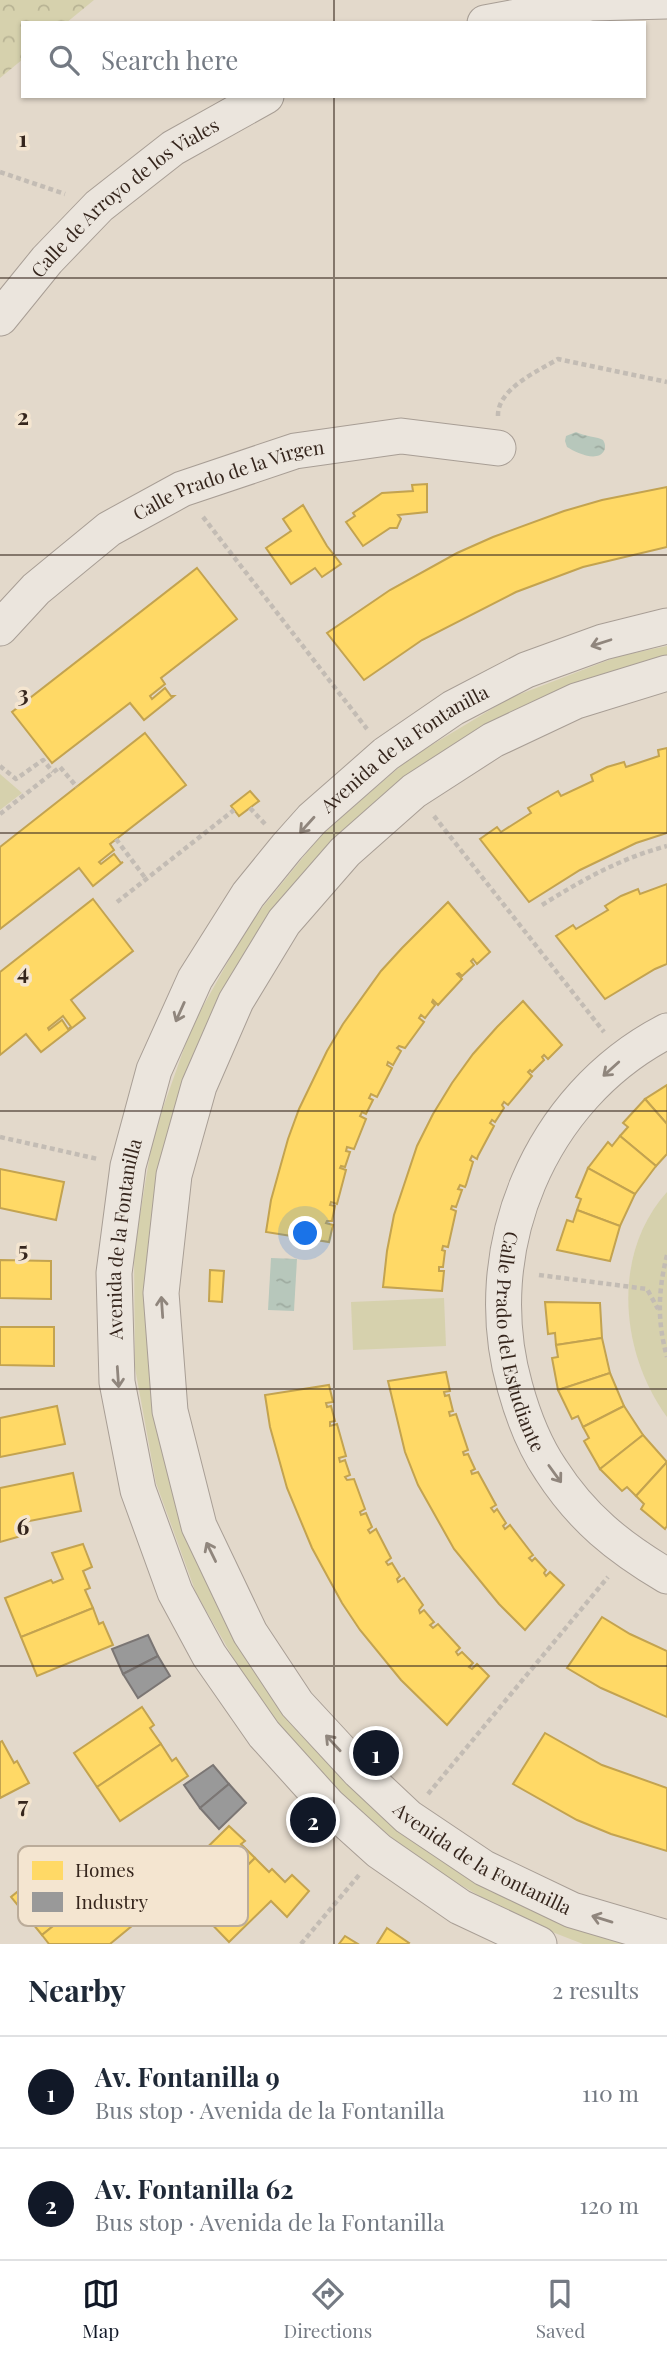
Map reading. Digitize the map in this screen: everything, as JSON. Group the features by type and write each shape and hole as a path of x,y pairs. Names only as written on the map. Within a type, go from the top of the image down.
{"street":[{"path":"496,21 591,4 667,1"},
{"name":"Calle de Arroyo de los Viales","path":"0,318 47,260 99,206 173,148 262,98"},
{"name":"Calle Prado de la Virgen","path":"0,628 36,589 109,529 182,489 295,451 401,436 498,448"},
{"name":"Avenida de la Fontanilla","path":"539,1944 460,1907 379,1851 328,1805 264,1734 209,1655 175,1592 138,1490 117,1382 114,1273 128,1166 154,1070 195,979 247,895 312,819 386,754 453,708 526,670 603,642 667,626"},
{"name":"Avenida de la Fontanilla","path":"667,673 576,701 492,740 426,784 345,852 284,922 236,1001 199,1086 174,1175 161,1293 170,1411 199,1526 250,1633 297,1704 359,1771 408,1817 484,1868 572,1910 667,1938"},
{"name":"Calle Prado del Estudiante","path":"667,1031 624,1058 582,1096 548,1142 522,1193 507,1248 502,1306 508,1363 524,1418 550,1469 593,1522 628,1553 667,1576"}],"path":[{"path":"0,172 99,206"},
{"path":"498,448 498,408 518,382 558,359 667,382"},
{"path":"0,766 16,779 43,760 53,772"},
{"path":"0,814 60,767 77,787"},
{"path":"117,902 234,810"},
{"path":"116,839 146,879"},
{"path":"542,905 594,873 667,846"},
{"path":"0,1138 128,1166"},
{"path":"667,1255 658,1309 667,1357"},
{"path":"505,1271 647,1289 658,1309"},
{"path":"661,1280 667,1285"},
{"path":"442,1779 600,1587"},
{"path":"301,1944 349,1886"}],"green space":[{"path":"0,0 94,0 68,21 21,21 21,61 0,78"},
{"path":"667,646 667,660 622,669 516,710 418,769 205,1033 150,1368 267,1687 526,1907 624,1944 583,1944 519,1919 418,1860 329,1784 254,1694 196,1593 156,1483 135,1368 134,1251 153,1136 192,1026 249,924 322,834 410,758 510,698 619,656"},
{"path":"0,774 22,793 0,810"},
{"path":"667,1192 667,1417 651,1392 639,1364 628,1304 630,1274 637,1244 649,1217"},
{"path":"444,1298 446,1346 353,1350 351,1302"}],"water":[{"path":"576,432 603,440 604,451 591,456 567,447 566,436"},
{"path":"271,1258 297,1259 294,1311 268,1310"}],"building: Homes":[{"path":"427,484 427,512 398,515 401,519 397,528 390,528 363,546 346,522 355,516 353,513 382,493 413,491 412,485"},
{"path":"667,487 667,547 583,567 516,592 422,640 364,680 327,633 390,590 457,553 493,537 602,500"},
{"path":"303,505 341,564 322,577 315,568 291,584 266,548 291,531 283,519"},
{"path":"197,568 237,619 161,678 165,684 150,696 152,699 165,688 174,696 144,720 130,703 52,763 12,712"},
{"path":"145,733 186,785 110,844 114,850 99,862 101,864 114,854 123,862 93,886 79,868 0,929 0,847"},
{"path":"667,748 667,833 636,843 580,870 529,902 480,839 497,827 501,832 531,813 528,808 558,791 561,796 593,781 591,775 607,767 624,762 626,767 659,756 658,750"},
{"path":"250,791 259,801 239,816 231,806"},
{"path":"667,884 667,964 605,999 556,936 573,925 576,929 608,910 605,906 621,896 638,889 640,894"},
{"path":"93,899 133,951 71,1000 85,1018 41,1052 26,1034 0,1055 0,972","holes":["63,1016 71,1027 68,1029 62,1020 49,1030 48,1028"]},
{"path":"448,902 490,952 477,964 473,959 471,961 474,965 462,976 457,974 462,979 438,1005 433,1000 435,1005 425,1018 421,1015 419,1018 424,1022 405,1048 397,1048 401,1051 393,1065 388,1062 387,1065 392,1068 377,1097 371,1094 369,1098 373,1100 366,1114 362,1112 360,1116 366,1119 354,1149 347,1147 346,1151 350,1152 345,1167 340,1168 346,1170 337,1204 331,1202 330,1205 335,1206 332,1221 326,1223 333,1225 329,1242 266,1232 271,1200 288,1139 327,1051 381,971"},
{"path":"523,1001 562,1045 548,1059 544,1055 544,1060 532,1072 528,1072 532,1076 508,1105 504,1102 504,1108 495,1122 492,1120 490,1123 494,1126 477,1159 472,1156 470,1160 473,1162 466,1185 460,1185 458,1189 462,1190 456,1207 452,1206 451,1209 456,1211 448,1247 443,1246 442,1250 445,1251 443,1267 439,1267 439,1271 444,1271 442,1291 383,1287 394,1215 417,1146 433,1114 473,1054"},
{"path":"667,1085 667,1124 645,1099"},
{"path":"645,1099 667,1124 667,1154 656,1166 620,1136 628,1127 623,1123"},
{"path":"620,1136 656,1166 635,1194 588,1168 608,1142 612,1146"},
{"path":"588,1168 635,1194 620,1226 577,1210 581,1199 576,1197"},
{"path":"0,1169 64,1182 56,1220 0,1208"},
{"path":"577,1210 620,1226 610,1261 557,1250 567,1220 573,1222"},
{"path":"0,1260 51,1261 51,1299 0,1298"},
{"path":"210,1270 224,1271 222,1302 209,1301"},
{"path":"545,1302 600,1303 602,1338 556,1345 555,1333 548,1334"},
{"path":"0,1327 54,1327 54,1366 0,1365"},
{"path":"602,1338 610,1373 558,1390 552,1358 558,1357 556,1345"},
{"path":"446,1372 450,1391 444,1392 445,1396 449,1395 453,1411 449,1412 450,1416 456,1414 468,1450 463,1452 464,1455 468,1454 475,1469 471,1471 472,1474 478,1472 496,1505 491,1508 494,1512 497,1509 506,1523 503,1526 505,1529 510,1525 533,1555 529,1558 532,1561 535,1558 546,1570 546,1576 550,1572 564,1585 525,1630 499,1604 454,1549 418,1485 405,1452 388,1381"},
{"path":"610,1373 624,1406 583,1427 578,1416 572,1419 558,1390"},
{"path":"329,1385 333,1402 326,1403 327,1407 331,1406 335,1421 330,1422 330,1426 337,1424 346,1456 339,1458 340,1462 345,1460 350,1475 345,1477 347,1480 354,1479 365,1509 360,1512 361,1515 366,1513 372,1527 368,1530 370,1533 376,1529 391,1558 386,1562 388,1565 392,1563 400,1576 398,1582 404,1578 423,1605 420,1613 424,1610 434,1622 430,1625 433,1628 438,1624 460,1648 456,1652 458,1655 462,1652 473,1663 469,1667 472,1669 477,1664 489,1676 447,1725 401,1680 360,1630 312,1548 287,1488 270,1427 265,1395"},
{"path":"57,1406 65,1444 0,1457 0,1418"},
{"path":"624,1406 643,1435 600,1469 584,1441 589,1438 583,1427"},
{"path":"643,1435 667,1462 636,1496 627,1487 622,1491 600,1469"},
{"path":"667,1462 665,1529 641,1509 644,1504 636,1496"},
{"path":"73,1473 81,1511 19,1523 21,1536 0,1542 0,1488"},
{"path":"83,1544 92,1567 83,1571 90,1588 85,1590 93,1608 21,1637 5,1598 51,1580 53,1583 63,1579 52,1553"},
{"path":"93,1608 99,1624 103,1622 113,1645 37,1676 21,1637"},
{"path":"602,1617 667,1651 667,1717 601,1688 567,1668"},
{"path":"142,1707 154,1725 150,1728 161,1744 97,1787 74,1753"},
{"path":"545,1733 602,1765 667,1788 667,1851 611,1834 577,1820 513,1784"},
{"path":"2,1741 29,1783 0,1798 0,1742"},
{"path":"161,1744 172,1761 176,1758 188,1776 120,1821 97,1787"},
{"path":"229,1826 245,1841 241,1844 243,1846 209,1846"},
{"path":"248,1851 255,1858 248,1865"},
{"path":"255,1858 269,1872 272,1869 285,1882 292,1875 309,1891 287,1917 271,1901 248,1923 248,1865"},
{"path":"18,1891 18,1906 11,1897"},
{"path":"35,1926 53,1926 42,1935"},
{"path":"53,1926 132,1926 110,1944 49,1944 42,1935"},
{"path":"214,1926 245,1926 229,1942"},
{"path":"387,1928 409,1943 377,1944"},
{"path":"345,1936 358,1944 339,1944"}],"building: Industry":[{"path":"148,1635 158,1656 123,1674 112,1649"},
{"path":"158,1656 170,1676 138,1698 123,1674"},
{"path":"213,1765 229,1784 200,1808 184,1785"},
{"path":"229,1784 246,1803 219,1829 200,1808"}],"place":[{"name":"Av. Fontanilla 9","path":"376,1753"},
{"name":"Av. Fontanilla 62","path":"313,1820"}]}
